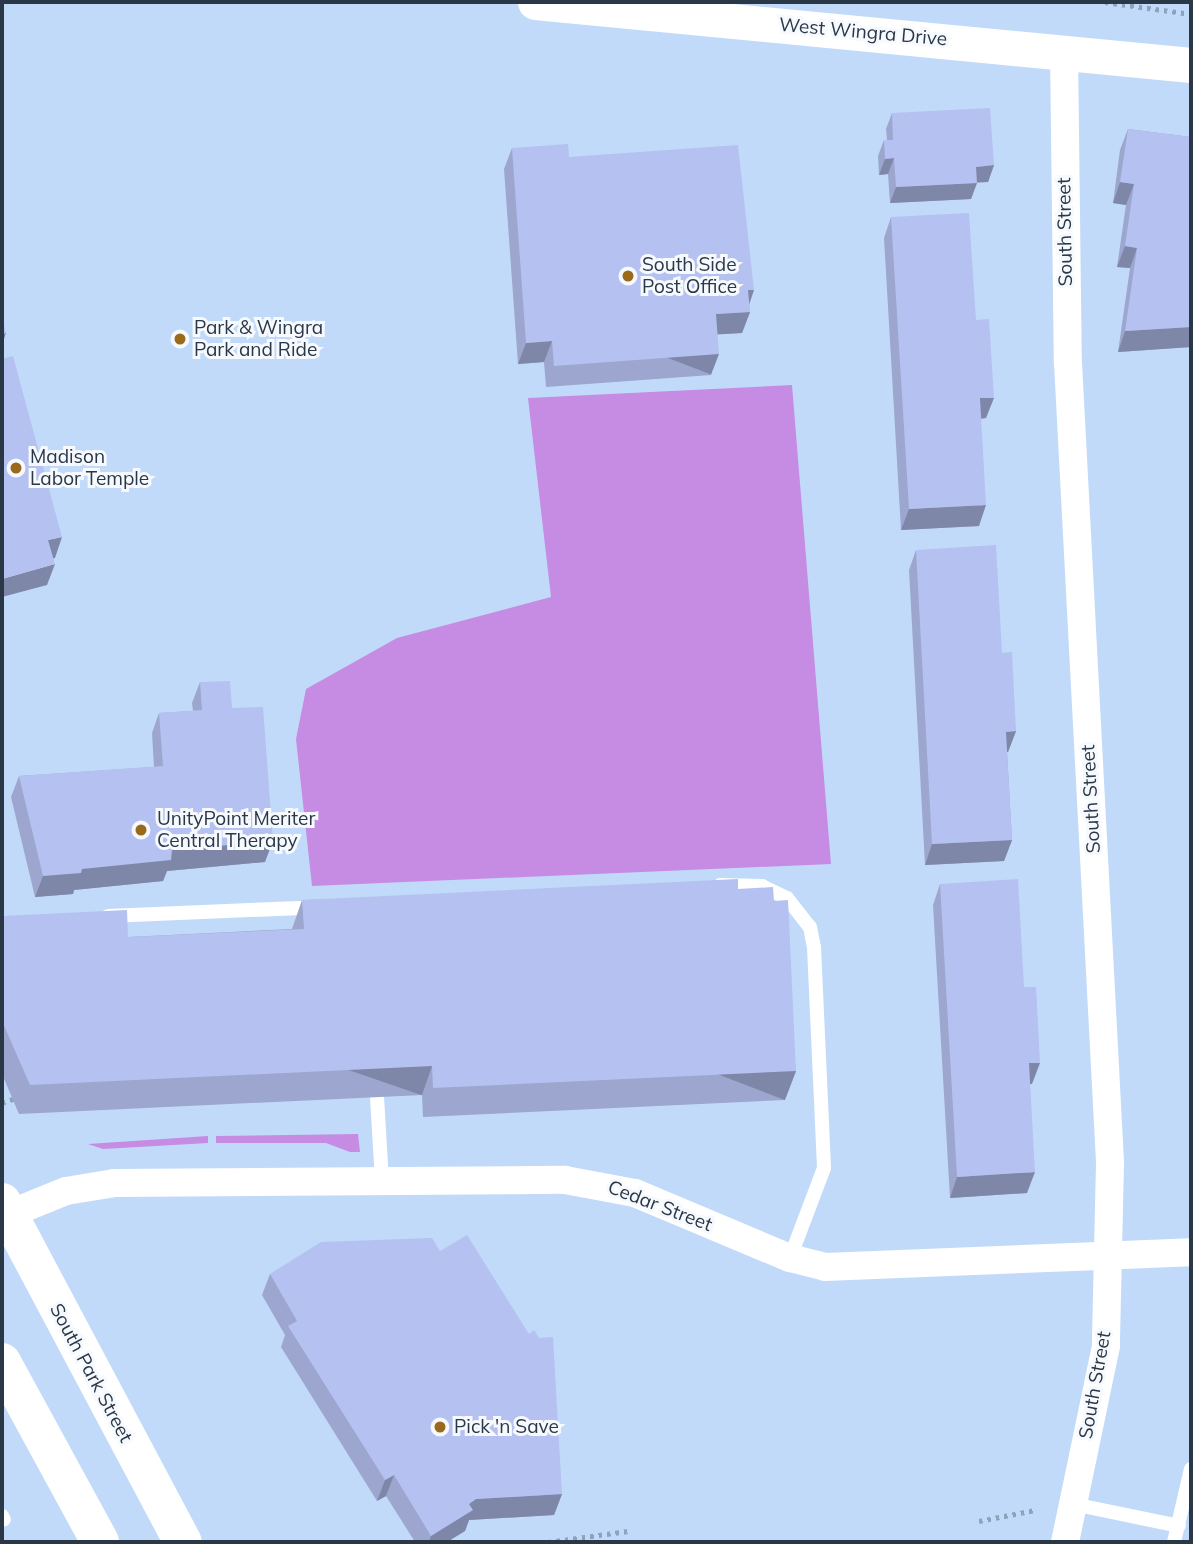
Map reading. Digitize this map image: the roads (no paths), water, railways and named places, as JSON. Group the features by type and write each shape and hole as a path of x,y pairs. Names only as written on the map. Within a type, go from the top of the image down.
{"main road":[{"name":"South Park Street","path":"4,1211 183,1542"},
{"path":"2,1362 100,1542"}],"street":[{"name":"West Wingra Drive","path":"535,2 1191,65"},
{"name":"South Street","path":"1064,51 1068,363 1110,1150 1106,1346 1065,1542"},
{"name":"Cedar Street","path":"4,1211 53,1195 104,1183 565,1180 608,1185 790,1258 847,1268 1191,1252"}],"lane":[{"path":"702,886 762,886 787,898 810,927 824,1160 790,1258"},
{"path":"96,916 341,905"},
{"path":"377,1097 382,1181"},
{"path":"1174,1542 1191,1469"},
{"path":"1073,1504 1179,1526"}],"place":[{"name":"South Side Post Office","path":"628,276"},
{"name":"Park & Wingra Park and Ride","path":"180,339"},
{"name":"Madison Labor Temple","path":"16,468"},
{"name":"UnityPoint Meriter Central Therapy","path":"141,830"},
{"name":"Pick 'n Save","path":"440,1427"}]}
